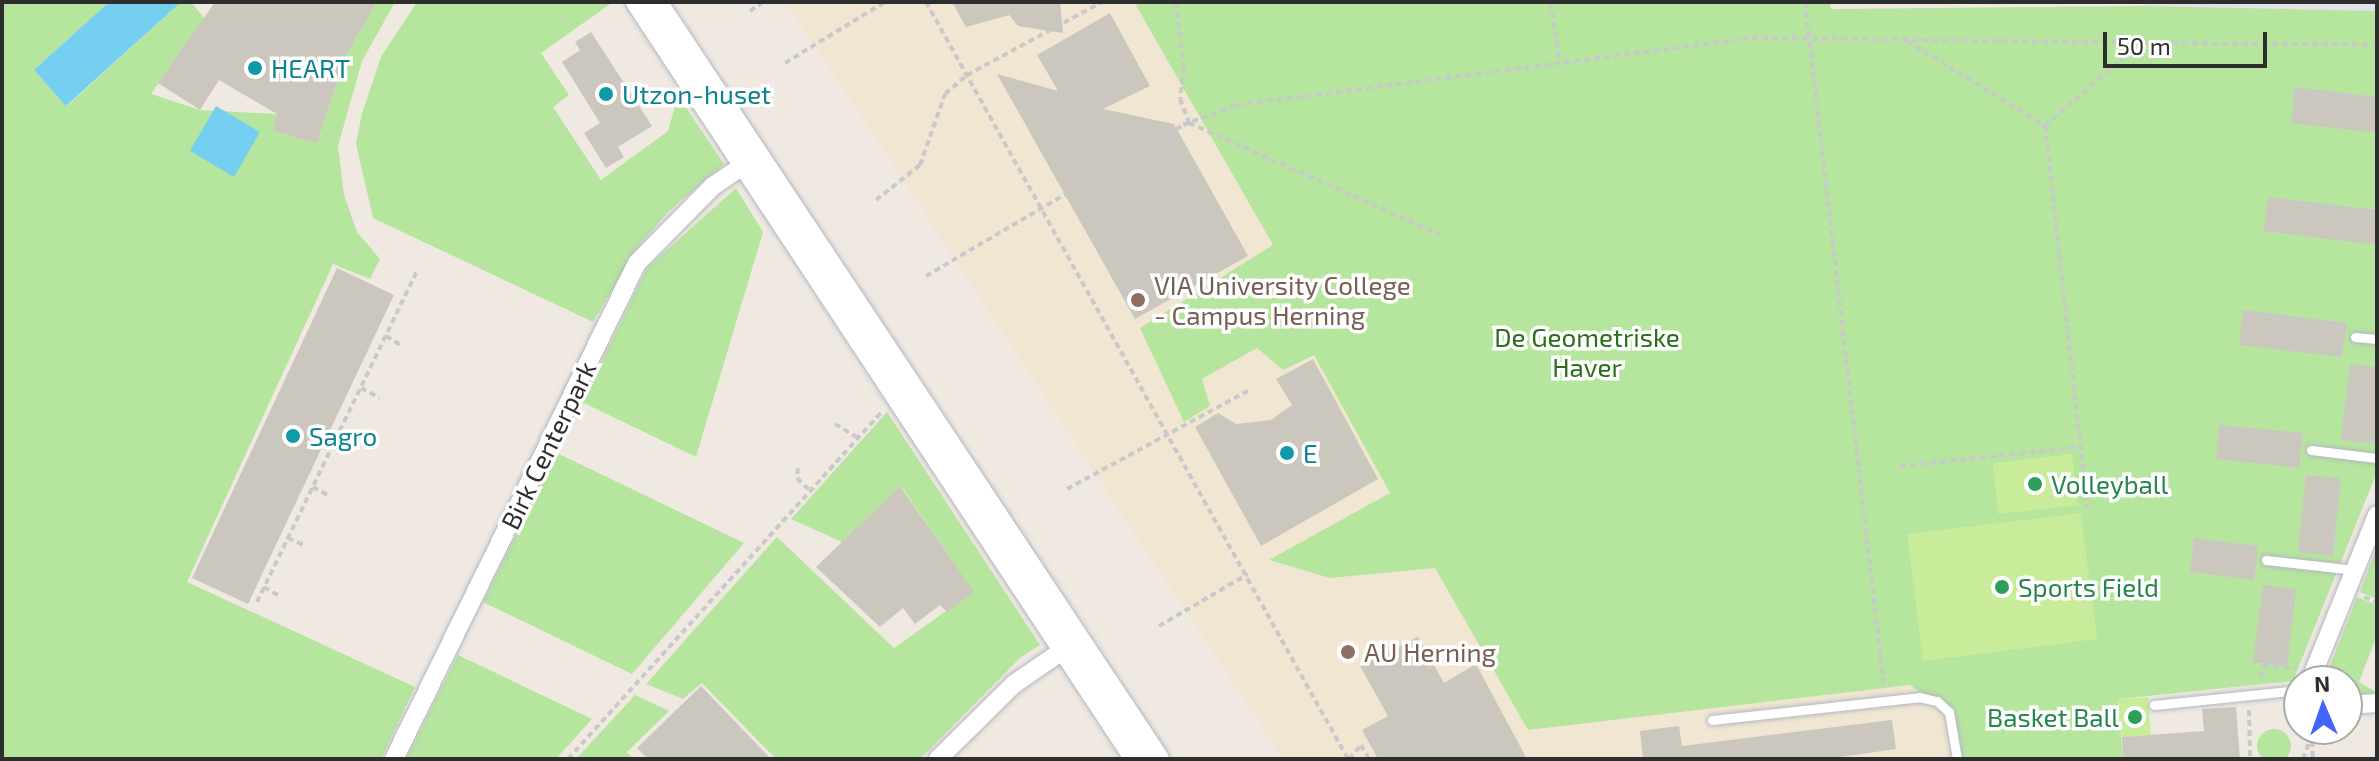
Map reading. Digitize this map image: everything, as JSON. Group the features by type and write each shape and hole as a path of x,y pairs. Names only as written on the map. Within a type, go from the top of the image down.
{"street":[{"path":"637,2 751,160 1072,644 1136,759"},
{"path":"656,2 896,395 1072,644 1158,759"},
{"name":"Birk Centerpark","path":"394,759 637,263 713,186 751,160"},
{"path":"2316,665 2377,515"},
{"path":"938,759 1014,684 1072,644"}],"lane":[{"path":"2359,333 2377,339"},
{"path":"2311,450 2377,458"},
{"path":"2266,560 2355,570"},
{"path":"2154,705 2283,691"},
{"path":"1712,720 1886,699 1937,701 1949,712 1957,759"}],"path":[{"path":"750,11 763,2"},
{"path":"785,63 885,2"},
{"path":"926,2 1349,759 1361,745 1369,759"},
{"path":"876,200 920,165 945,94 967,75 1102,2"},
{"path":"1176,2 1184,67 1180,99 1189,123 1440,234"},
{"path":"1550,2 1560,61"},
{"path":"1805,2 1886,699"},
{"path":"926,276 1189,123 1237,105 1752,38 2377,45"},
{"path":"1905,40 2045,126"},
{"path":"2045,126 2141,43"},
{"path":"2294,90 2377,99"},
{"path":"2045,126 2087,507"},
{"path":"2267,200 2377,214"},
{"path":"257,602 417,271"},
{"path":"2246,314 2359,333"},
{"path":"386,336 402,346"},
{"path":"361,388 380,398"},
{"path":"1067,489 1251,389"},
{"path":"568,759 896,395"},
{"path":"835,424 858,438"},
{"path":"2375,447 2377,427"},
{"path":"337,437 355,446"},
{"path":"1900,466 2080,447"},
{"path":"798,468 797,478 810,491"},
{"path":"2331,558 2338,478"},
{"path":"313,487 329,496"},
{"path":"288,538 306,546"},
{"path":"1159,626 1248,574"},
{"path":"264,587 281,597"},
{"path":"2284,665 2293,592"},
{"path":"2250,759 2254,694 2263,665 2283,667"}],"shaded area":[{"name":"VIA University College - Campus Herning","path":"786,2 1134,2 1273,245 1314,355 1390,493 1270,561 1330,578 1435,568 1528,729 1910,685 1949,712 1957,759 1283,759"},
{"path":"2144,2 2377,2 2377,11 2144,6"}],"green space":[{"path":"2,2 109,2 34,70 67,106 181,2 191,2 204,18 151,94 200,110 277,114 274,130 317,144 346,56 377,2 395,2 362,61 338,146 344,195 357,232 380,259 370,279 333,264 187,582 415,687 381,759 2,759"},
{"path":"417,2 613,2 541,53 569,95 553,107 601,180 668,131 678,96 724,164 668,212 637,248 593,322 373,218 356,144 362,113 381,57"},
{"name":"De Geometriske Haver","path":"1134,2 1830,2 1831,9 2144,6 2377,11 2377,472 2299,665 2283,665 2283,682 2118,699 2123,759 1957,759 1949,712 1910,685 1528,730 1435,568 1330,578 1269,560 1390,493 1314,355 1283,370 1257,348 1202,379 1210,406 1184,422 1140,328 1273,245"},
{"path":"736,188 763,232 696,457 582,402 647,268"},
{"path":"887,412 1040,645 1021,657 920,759 776,759 702,683 683,699 646,684 777,537 894,648 973,592 901,486 842,542 791,519"},
{"path":"557,453 744,543 632,674 483,602"},
{"name":"Volleyball","path":"2072,454 2078,505 1998,514 1993,463"},
{"name":"Sports Field","path":"2081,513 2097,639 1923,661 1907,534"},
{"path":"2377,547 2377,599 2360,592"},
{"path":"2357,597 2377,605 2377,635 2363,672 2363,665 2330,665"},
{"path":"458,655 592,719 556,759 406,759"},
{"path":"2363,684 2377,693 2363,694"},
{"path":"635,695 669,711 627,752 634,759 576,759"},
{"name":"Basket Ball","path":"2148,697 2151,735 2122,737 2118,699"},
{"path":"2274,729 2283,732 2283,745 2291,745 2286,758 2274,763 2262,758 2257,746 2262,734"}],"water":[{"path":"109,2 181,2 66,106 34,70"},
{"path":"216,106 260,132 234,177 190,151"}],"building":[{"name":"HEART","path":"215,2 377,2 346,56 317,144 273,130 277,114 219,80 200,110 158,83"},
{"path":"952,2 1060,2 1063,33 1018,26 1009,15 966,27"},
{"path":"1110,13 1150,86 1103,109 1174,124 1248,256 1135,319 997,74 1058,91 1037,55"},
{"name":"Utzon-huset","path":"591,32 652,126 618,147 624,157 606,168 584,133 600,123 562,62 580,50 575,42"},
{"path":"2295,87 2377,97 2377,133 2291,123"},
{"path":"2268,197 2377,210 2377,245 2263,231"},
{"name":"Sagro","path":"337,268 394,295 248,604 192,578"},
{"path":"2243,310 2347,323 2342,357 2239,345"},
{"name":"E","path":"1313,359 1378,479 1261,546 1195,427 1218,413 1236,424 1271,420 1292,405 1276,379"},
{"path":"2350,364 2377,367 2377,444 2341,440"},
{"path":"2219,425 2303,433 2299,468 2216,459"},
{"path":"2306,475 2341,478 2333,556 2298,552"},
{"path":"900,486 974,592 947,612 940,605 915,624 903,608 880,627 816,567"},
{"path":"2194,538 2258,546 2254,580 2190,572"},
{"path":"2263,585 2296,589 2287,665 2253,662"},
{"path":"1418,637 1444,683 1476,664 1527,759 1378,759 1362,730 1388,716 1360,666"},
{"path":"701,686 771,759 648,759 637,748"},
{"path":"2236,707 2240,759 2123,759 2122,737 2204,731 2202,709"},
{"path":"1892,720 1896,749 1827,759 1643,759 1640,731 1679,726 1682,746"}],"place":[{"name":"HEART","path":"255,68"},
{"name":"Utzon-huset","path":"606,94"},
{"name":"VIA University College - Campus Herning","path":"1138,300"},
{"name":"Sagro","path":"293,436"},
{"name":"E","path":"1287,453"},
{"name":"Volleyball","path":"2035,484"},
{"name":"Sports Field","path":"2002,587"},
{"name":"AU Herning","path":"1348,652"},
{"name":"Basket Ball","path":"2135,717"}]}
